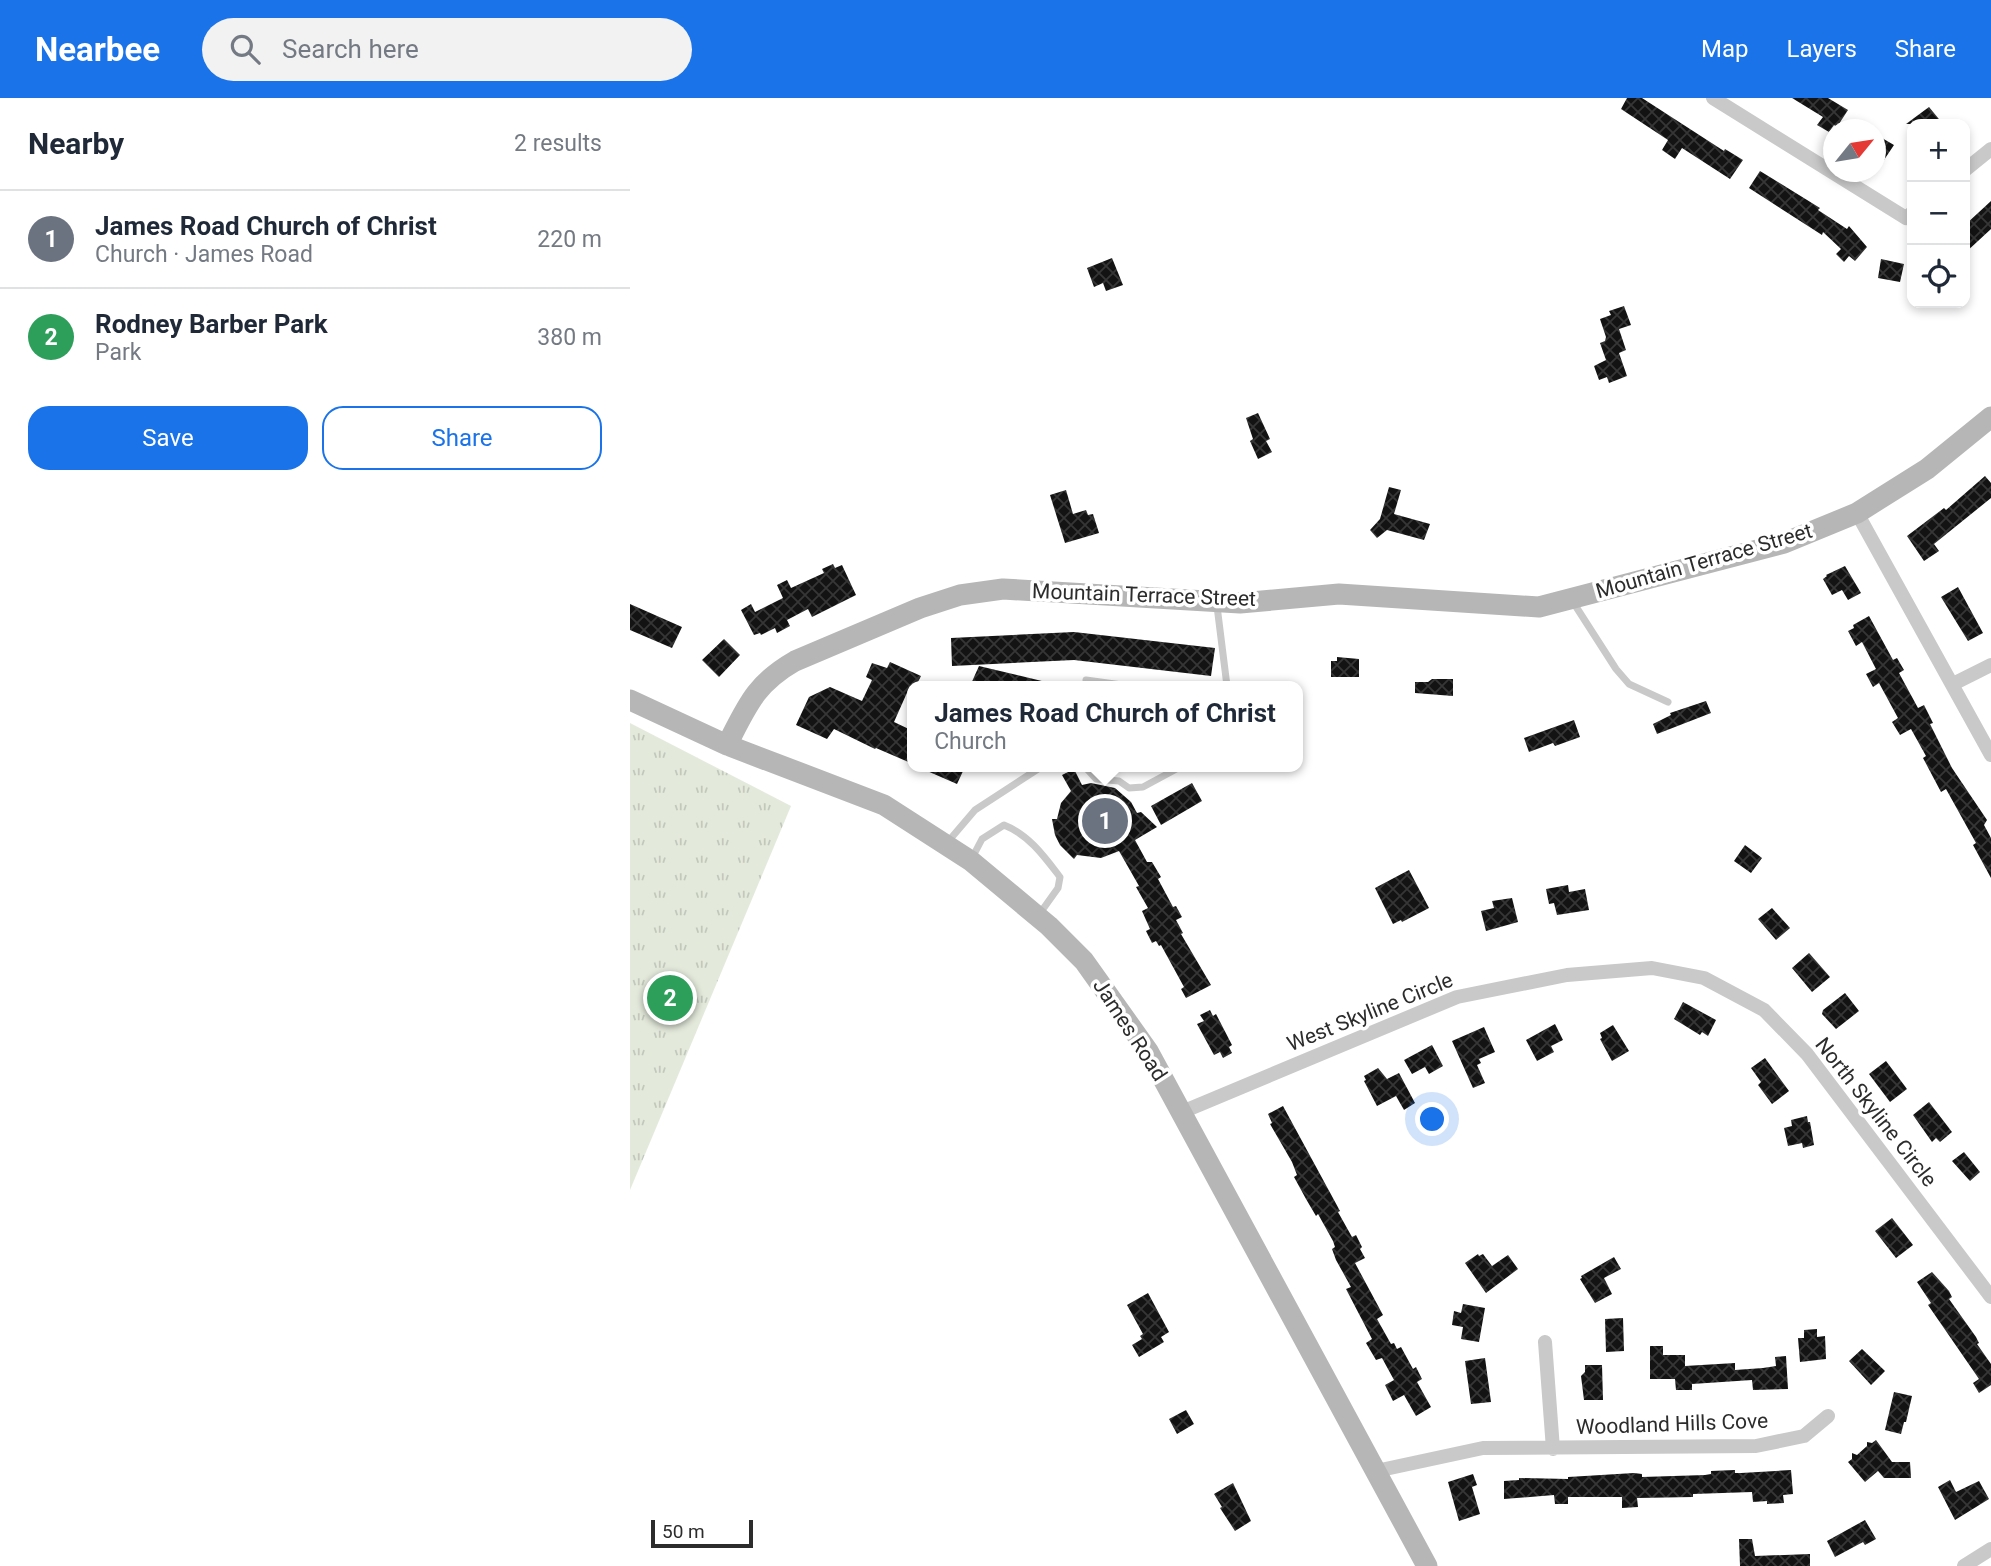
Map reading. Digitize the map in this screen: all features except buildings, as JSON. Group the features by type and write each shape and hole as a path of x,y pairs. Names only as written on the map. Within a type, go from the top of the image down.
{"street":[{"path":"1713,98 1907,215"},
{"path":"1970,166 1991,149"},
{"name":"Mountain Terrace Street","path":"727,745 752,696 777,671 920,608 960,595 1003,589 1240,603 1339,594 1539,607 1784,543 1857,513 1927,469 1991,417"},
{"path":"1857,513 1991,755"},
{"path":"1952,684 1991,665"},
{"name":"James Road","path":"630,700 727,745 884,805 971,861 1038,916 1084,961 1148,1051 1427,1566"},
{"name":"West Skyline Circle","path":"1182,1112 1457,997 1567,975 1652,968 1704,978"},
{"name":"North Skyline Circle","path":"1704,978 1764,1010 1807,1054 1991,1297"},
{"name":"Woodland Hills Cove","path":"1545,1342 1553,1449"},
{"name":"Woodland Hills Cove","path":"1376,1471 1483,1448 1756,1446 1804,1436 1828,1416"},
{"path":"1964,1566 1991,1549"}],"lane":[{"path":"1570,599 1616,669 1629,684 1668,702"},
{"path":"1216,601 1226,681"},
{"path":"1086,680 1093,681"},
{"path":"945,844 975,810 1033,772"},
{"path":"1090,772 1097,779 1119,781 1129,788 1143,787 1171,772"},
{"path":"971,861 982,839 1004,825 1020,831 1045,856 1060,877 1058,888 1038,916"}],"green space":[{"path":"630,723 791,806 630,1190"}],"place":[{"name":"James Road Church of Christ","path":"1105,821"},
{"name":"Rodney Barber Park","path":"670,998"}]}
